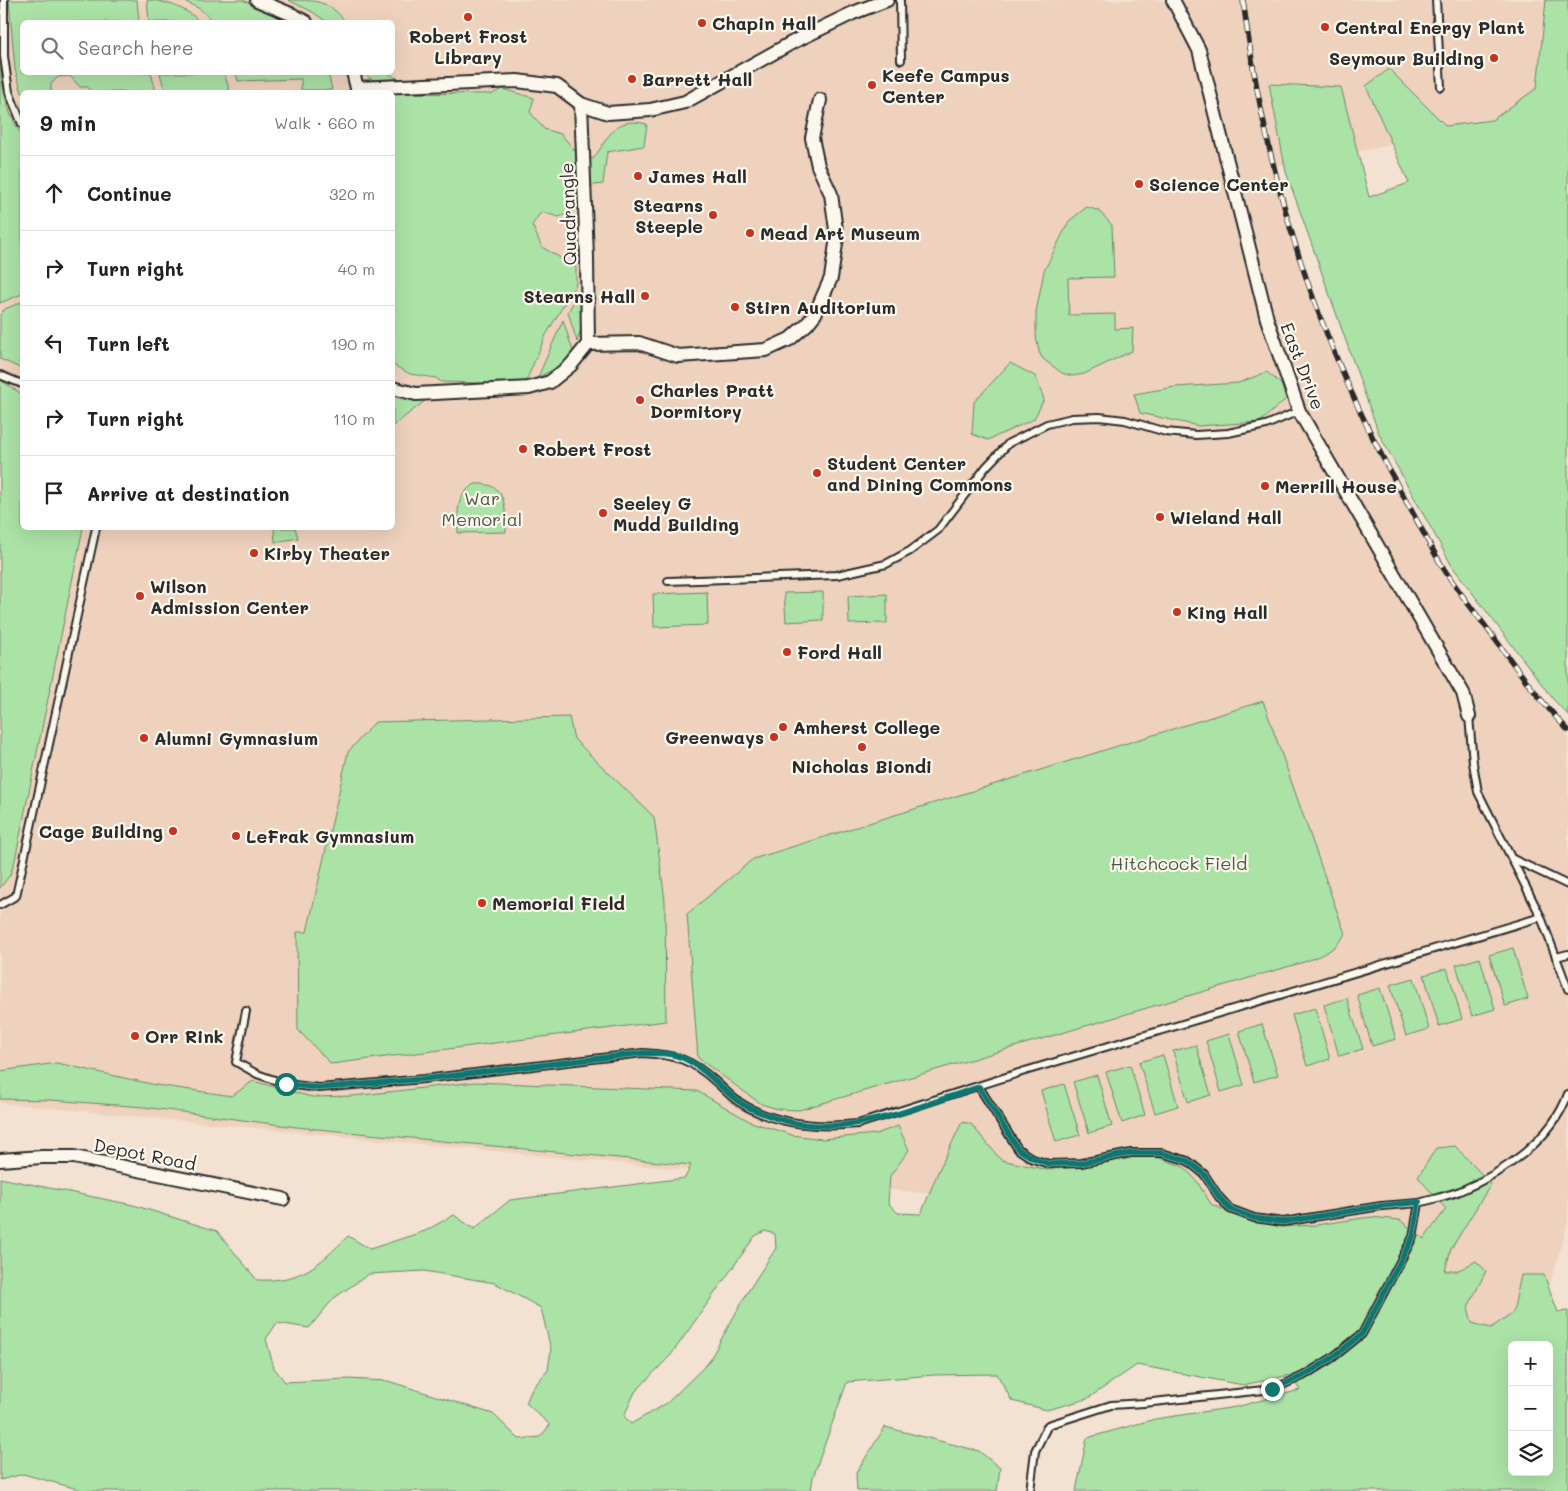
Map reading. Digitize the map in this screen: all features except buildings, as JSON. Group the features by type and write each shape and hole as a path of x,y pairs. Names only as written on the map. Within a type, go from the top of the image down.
{"street":[{"path":"257,0 293,14 303,20"},
{"path":"354,75 357,90 517,81 557,86 581,104 608,113 650,110 685,102 795,42 853,13 886,0"},
{"name":"East Drive","path":"1173,0 1199,50 1267,319 1299,411 1463,693 1469,716"},
{"path":"395,389 416,394 529,388 550,382 571,365 588,344 640,344 678,356 766,350 790,339 815,314 831,278 837,237 832,201 818,166 812,138 820,100"},
{"name":"Quadrangle","path":"581,104 587,258 588,344"},
{"name":"Depot Road","path":"0,1160 42,1157 74,1158 283,1199"}],"lane":[{"path":"4,0 4,56 9,92 20,119"},
{"path":"900,0 901,60"},
{"path":"1436,0 1441,87"},
{"path":"0,375 20,383"},
{"path":"668,581 837,576 886,564 910,551 938,530 986,467 1010,443 1047,424 1072,418 1099,417 1125,420 1166,432 1196,435 1228,434 1266,425 1299,411"},
{"path":"0,905 16,896 96,530"},
{"path":"1469,716 1473,763 1478,792 1541,917 1568,989"},
{"path":"1512,858 1568,885"},
{"path":"246,1011 236,1062 257,1074 286,1084 319,1088 424,1079 643,1053 671,1054 690,1062 739,1102 757,1111 776,1119 800,1125 829,1127 858,1124 879,1119 1025,1071 1541,917"},
{"path":"1556,957 1568,954"},
{"path":"979,1087 1018,1149 1033,1158 1049,1164 1081,1163 1131,1153 1162,1153 1188,1161 1204,1174 1219,1197 1230,1209 1254,1218 1283,1222 1381,1206 1419,1202 1460,1191 1503,1168 1541,1138 1556,1120 1568,1094"},
{"path":"1030,1491 1035,1451 1048,1425 1111,1404 1144,1403 1272,1389 1303,1376 1332,1358 1362,1334 1413,1237 1419,1202"}],"shaded area":[{"name":"Amherst College","path":"0,0 1561,0 1560,114 1272,167 1293,241 1324,331 1378,450 1444,569 1515,667 1568,730 1568,1221 1534,1341 1508,1341 1508,1344 955,1196 0,1103"}],"green space":[{"path":"9,0 137,0 139,20 20,20 20,75 152,75 155,90 91,90 87,87 80,87 70,76 58,77 51,84 51,90 21,90 15,69"},
{"path":"147,0 176,6 198,20 149,20"},
{"path":"182,0 242,0 273,11 290,20 211,20 200,9"},
{"path":"288,0 314,1 327,5 344,20 324,20 311,11"},
{"path":"1546,0 1568,0 1568,715 1553,699 1452,566 1379,434 1286,172 1269,84 1341,87 1369,197 1409,183 1366,86 1389,69 1446,126 1492,120 1537,88"},
{"path":"0,59 6,99 12,118 20,132 20,295 0,303"},
{"path":"161,75 225,75 229,90 164,90"},
{"path":"236,75 326,75 329,77 332,90 301,90 301,79 238,81"},
{"path":"366,75 391,75 399,79 398,82 379,82"},
{"path":"502,89 534,98 530,112 544,129 561,134 575,151 593,159 609,135 620,125 627,123 647,124 644,146 607,152 603,184 579,187 572,212 559,217 541,212 532,225 542,247 576,267 576,284 546,335 526,381 511,384 441,382 436,378 410,374 395,366 395,93 492,94"},
{"path":"1087,207 1099,211 1112,225 1114,277 1068,278 1069,315 1115,314 1115,329 1133,328 1132,351 1084,374 1072,376 1062,373 1043,359 1039,352 1036,336 1036,312 1044,271 1069,221"},
{"path":"582,287 581,329 577,342 568,312"},
{"path":"20,303 20,368 0,359 0,314 5,309"},
{"path":"563,320 573,351 561,366 538,377"},
{"path":"1010,363 1035,376 1044,399 1034,419 988,440 972,434 974,402"},
{"path":"1267,372 1281,384 1286,399 1260,422 1198,426 1140,413 1134,394 1175,387 1238,383"},
{"path":"0,380 20,393 20,530 83,530 15,860 10,875 0,888"},
{"path":"395,393 431,396 395,424"},
{"name":"War Memorial","path":"475,484 494,487 499,492 504,506 506,532 458,533 458,511 461,499 464,493"},
{"path":"274,530 296,530 298,538 275,542"},
{"path":"707,592 708,625 654,627 653,594"},
{"path":"823,592 823,620 786,622 784,593"},
{"path":"887,594 887,623 849,624 848,596"},
{"name":"Hitchcock Field","path":"1263,701 1345,934 1337,945 1328,952 1304,962 799,1110 778,1109 761,1104 698,1058 687,914 753,859"},
{"name":"Memorial Field","path":"569,717 574,739 654,817 665,901 666,1021 331,1064 298,1030 297,932 307,932 348,752 375,722"},
{"path":"1513,948 1528,999 1505,1006 1489,955"},
{"path":"1480,958 1495,1009 1472,1016 1456,965"},
{"path":"1447,968 1462,1019 1439,1026 1424,975"},
{"path":"1414,978 1429,1029 1406,1036 1390,985"},
{"path":"1380,988 1396,1039 1372,1046 1357,995"},
{"path":"1347,998 1363,1049 1339,1056 1324,1005"},
{"path":"1315,1008 1330,1059 1307,1066 1292,1015"},
{"path":"1262,1024 1278,1075 1254,1082 1239,1031"},
{"path":"1229,1034 1244,1085 1221,1092 1206,1041"},
{"path":"1196,1045 1211,1095 1188,1102 1173,1051"},
{"path":"1163,1055 1178,1106 1155,1113 1139,1062"},
{"path":"57,1063 156,1085 232,1096 253,1081 312,1097 353,1096 475,1082 697,1091 751,1122 792,1135 822,1139 876,1134 898,1126 909,1150 890,1176 888,1203 898,1213 921,1214 938,1172 962,1122 971,1124 1001,1160 1048,1170 1122,1155 1160,1158 1184,1167 1196,1180 1211,1204 1234,1215 1280,1227 1316,1225 1370,1217 1400,1220 1424,1239 1446,1209 1418,1177 1436,1148 1455,1146 1491,1184 1451,1249 1445,1271 1457,1271 1476,1261 1486,1271 1468,1307 1472,1323 1491,1328 1513,1312 1521,1275 1544,1275 1558,1312 1568,1311 1568,1491 1076,1491 1087,1438 1155,1419 1236,1407 1300,1390 1290,1375 1243,1385 1137,1365 1087,1399 1047,1410 1012,1401 997,1374 934,1375 847,1382 813,1477 811,1491 85,1491 23,1474 0,1480 0,1178 133,1205 217,1231 257,1280 272,1280 297,1275 308,1270 318,1264 348,1236 370,1249 425,1231 454,1215 474,1229 510,1200 685,1178 691,1165 296,1127 143,1107 51,1100 0,1099 0,1071","holes":["765,1231 775,1234 776,1248 747,1293 708,1363 667,1403 631,1424 624,1416 635,1392 671,1355 755,1236","424,1271 495,1283 541,1308 551,1350 548,1370 532,1389 526,1403 550,1425 540,1437 519,1439 493,1414 388,1381 347,1379 285,1382 274,1368 266,1339 277,1323 309,1328 334,1298 369,1274"]},
{"path":"1130,1065 1145,1115 1122,1123 1106,1072"},
{"path":"1097,1075 1112,1126 1089,1133 1073,1082"},
{"path":"1064,1084 1080,1135 1056,1142 1041,1091"},
{"path":"885,1427 979,1451 1000,1468 997,1491 857,1491 856,1473"}],"railway":[{"path":"1243,0 1253,68 1281,197 1321,320 1346,380 1374,441 1444,569 1527,682 1568,730"}],"place":[{"name":"Robert Frost Library","path":"468,17"},
{"name":"Chapin Hall","path":"702,23"},
{"name":"Central Energy Plant","path":"1325,27"},
{"name":"Seymour Building","path":"1494,58"},
{"name":"Barrett Hall","path":"632,79"},
{"name":"Keefe Campus Center","path":"872,85"},
{"name":"James Hall","path":"638,176"},
{"name":"Science Center","path":"1139,184"},
{"name":"Stearns Steeple","path":"713,215"},
{"name":"Mead Art Museum","path":"750,233"},
{"name":"Stearns Hall","path":"645,296"},
{"name":"Stirn Auditorium","path":"735,307"},
{"name":"Charles Pratt Dormitory","path":"640,400"},
{"name":"Robert Frost","path":"523,449"},
{"name":"Student Center and Dining Commons","path":"817,473"},
{"name":"Merrill House","path":"1265,486"},
{"name":"Seeley G Mudd Building","path":"603,513"},
{"name":"Wieland Hall","path":"1160,517"},
{"name":"Kirby Theater","path":"254,553"},
{"name":"Wilson Admission Center","path":"140,596"},
{"name":"King Hall","path":"1177,612"},
{"name":"Ford Hall","path":"787,652"},
{"name":"Amherst College","path":"783,727"},
{"name":"Greenways","path":"774,737"},
{"name":"Alumni Gymnasium","path":"144,738"},
{"name":"Nicholas Biondi","path":"862,747"},
{"name":"Cage Building","path":"173,831"},
{"name":"LeFrak Gymnasium","path":"236,836"},
{"name":"Memorial Field","path":"482,903"},
{"name":"Orr Rink","path":"135,1036"}],"route":[{"path":"286,1084 319,1088 424,1079 591,1058 643,1053 671,1054 690,1062 711,1077 739,1102 776,1119 800,1125 829,1127 858,1124 979,1087 1018,1149 1033,1158 1049,1164 1081,1163 1131,1153 1162,1153 1188,1161 1204,1174 1219,1197 1230,1209 1254,1218 1283,1222 1381,1206 1419,1202 1413,1237 1362,1334 1332,1358 1303,1376 1272,1389"}]}
